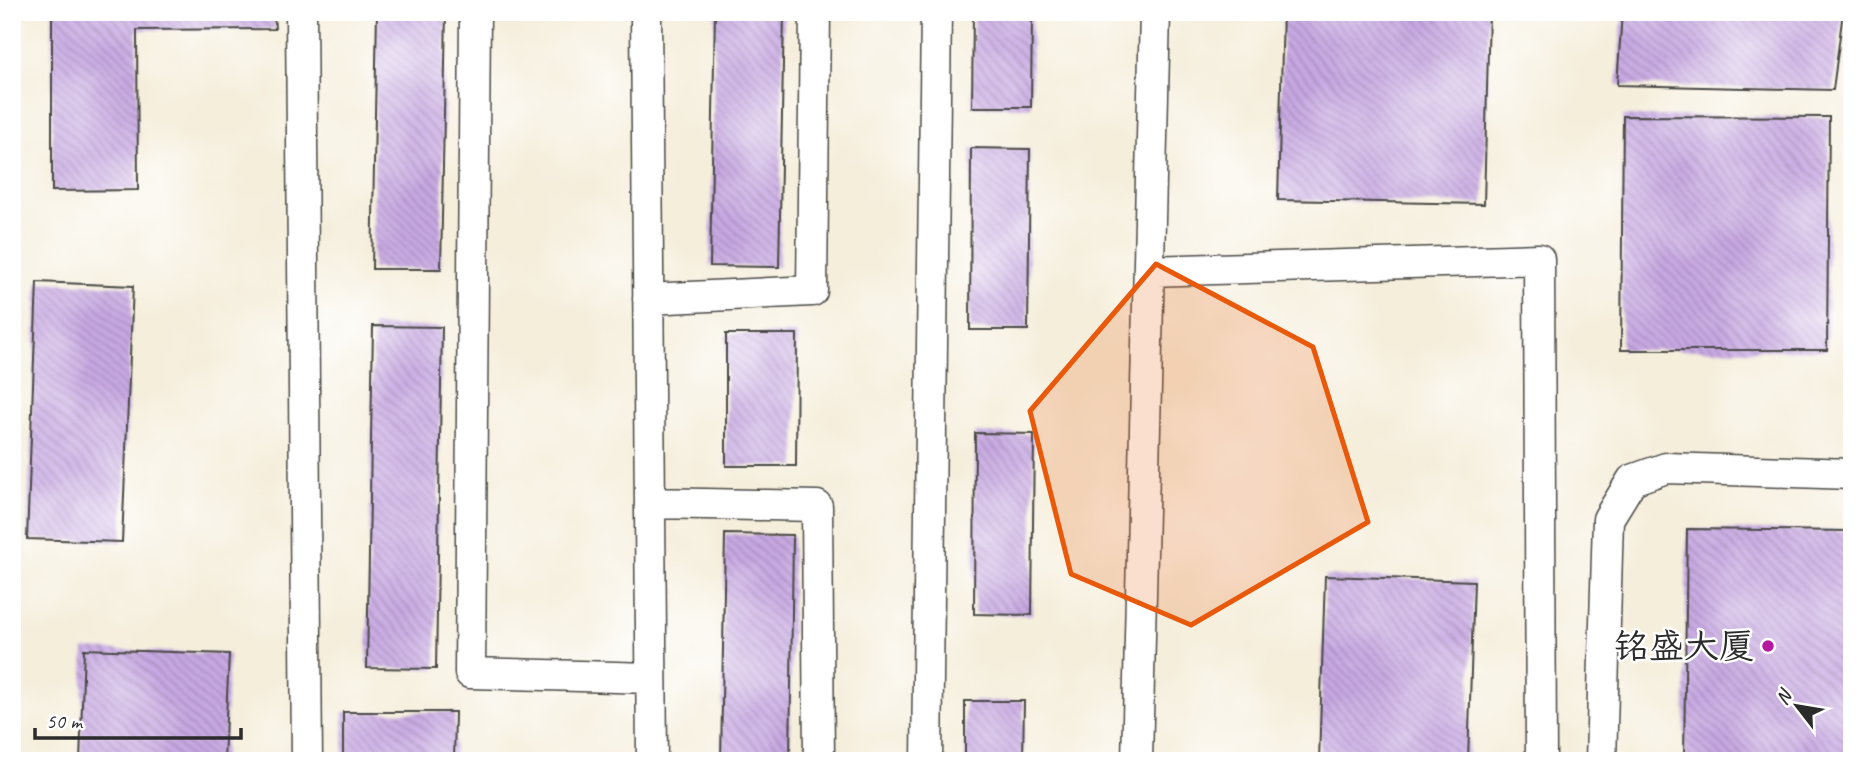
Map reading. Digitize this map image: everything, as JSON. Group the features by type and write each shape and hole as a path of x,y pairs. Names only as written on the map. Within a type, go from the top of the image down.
{"street":[{"path":"301,12 307,761"},
{"path":"475,12 470,673 651,678"},
{"path":"646,12 652,761"},
{"path":"648,299 811,290 815,12"},
{"path":"928,761 936,12"},
{"path":"1137,761 1155,12"},
{"path":"1149,271 1539,259 1541,761"},
{"path":"1601,761 1608,519 1632,480 1666,468 1852,474"},
{"path":"650,503 817,506 819,761"}],"highlighted area":[{"path":"1156,264 1313,347 1368,522 1191,625 1071,574 1030,411"}],"building":[{"path":"52,12 274,12 275,29 137,30 138,190 52,191"},
{"path":"377,12 446,12 441,269 372,269"},
{"path":"715,12 784,12 779,267 710,266"},
{"path":"973,12 1032,12 1031,107 972,107"},
{"path":"1283,12 1489,12 1484,204 1278,200"},
{"path":"1622,12 1843,12 1833,90 1617,85"},
{"path":"1623,116 1829,117 1827,350 1621,350"},
{"path":"971,148 1030,149 1028,330 970,330"},
{"path":"37,282 133,286 122,542 27,539"},
{"path":"373,326 442,327 436,669 367,668"},
{"path":"726,334 797,334 796,466 726,466"},
{"path":"975,433 1034,434 1032,615 974,614"},
{"name":"铭盛大厦","path":"1687,529 1852,531 1852,761 1684,761"},
{"path":"725,534 793,535 790,761 721,761"},
{"path":"1325,576 1474,581 1468,761 1319,761"},
{"path":"84,649 229,654 224,761 80,761"},
{"path":"965,701 1024,701 1023,761 965,761"},
{"path":"343,712 455,712 454,761 343,761"}],"place":[{"name":"铭盛大厦","path":"1768,646"}]}
